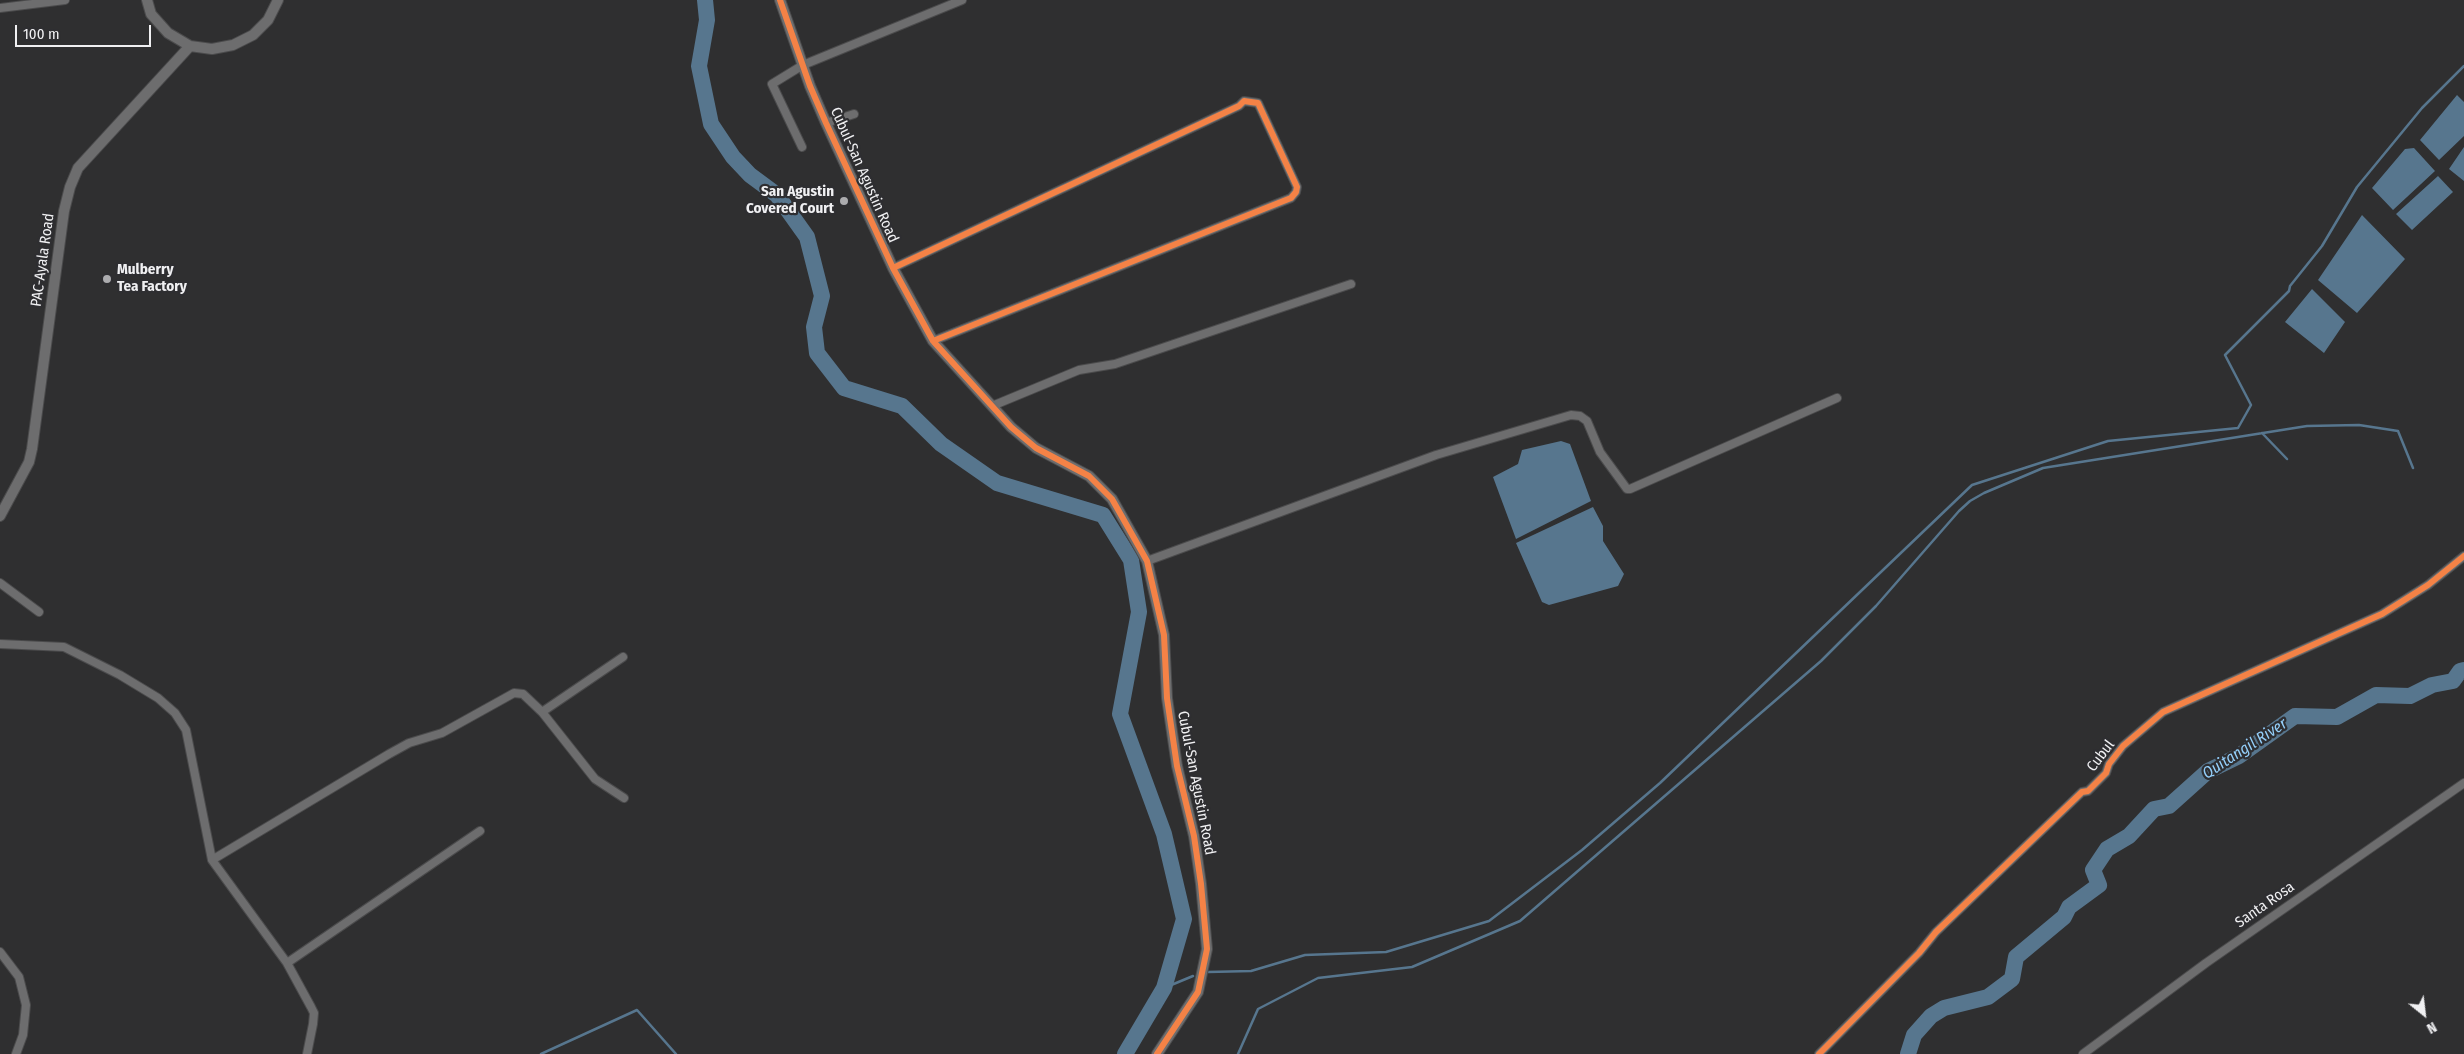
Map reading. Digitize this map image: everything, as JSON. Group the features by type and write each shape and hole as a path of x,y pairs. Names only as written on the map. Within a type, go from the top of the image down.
{"street":[{"path":"0,8 65,0"},
{"path":"146,0 151,14 168,34 190,46 212,49 234,46 253,35 268,20 278,0"},
{"name":"Cubul-San Agustin Road","path":"780,0 826,123 892,268 933,341 992,406 1036,448 1089,476 1112,499 1147,561 1164,635 1167,698 1177,766 1193,829 1201,884 1206,950 1198,992 1157,1054"},
{"path":"802,147 772,84 803,65 962,0"},
{"name":"PAC-Ayala Road","path":"0,516 29,462 32,450 64,211 70,187 78,168 190,46"},
{"path":"892,268 1239,106 1244,101 1258,103 1297,187 1296,192 1291,198 933,341"},
{"path":"826,123 854,114"},
{"path":"992,406 1078,370 1115,364 1351,284"},
{"path":"1147,561 1436,455 1571,415 1580,416 1587,421 1600,452 1627,489 1630,489 1837,398"},
{"name":"Cubul","path":"1819,1054 1919,953 1936,932 2082,792 2088,792 2106,774 2109,764 2123,746 2156,718 2179,704 2231,683 2382,614 2428,586 2464,556"},
{"path":"0,583 39,612"},
{"path":"0,644 64,647 120,675 158,698 175,712 186,730 212,860 287,963 314,1013 307,1054"},
{"path":"542,712 623,657"},
{"path":"212,860 389,754 409,743 442,733 514,693 523,694 542,712 595,779 624,798"},
{"name":"Santa Rosa","path":"2083,1054 2214,958 2464,783"},
{"path":"287,963 480,831"},
{"path":"0,952 19,977 26,1006 23,1035 16,1054"}],"water":[{"path":"2457,95 2464,102 2464,136 2439,160 2420,140"},
{"path":"2464,147 2464,181 2449,169"},
{"path":"2414,148 2435,171 2393,210 2372,188 2405,149"},
{"path":"2438,176 2453,192 2412,230 2396,214"},
{"path":"2362,215 2405,259 2357,313 2318,280"},
{"path":"2312,289 2345,322 2324,353 2285,322"},
{"path":"1561,441 1570,444 1591,501 1516,539 1493,477 1518,464 1522,450"},
{"path":"1593,507 1603,526 1603,541 1624,574 1618,586 1549,605 1542,602 1516,543"}],"waterway":[{"path":"705,0 707,20 699,66 711,124 733,157 750,175 777,195 807,237 822,296 814,327 817,353 844,388 902,406 941,444 997,483 1103,515 1131,560 1139,612 1120,714 1164,834 1184,919 1164,988 1125,1054"},
{"path":"1208,972 1251,971 1305,955 1386,952 1489,921 1582,850 1660,783 1972,485 2108,441 2238,428 2251,405 2225,355 2289,291 2290,286 2322,246 2357,187 2422,108 2464,66"},
{"path":"1238,1054 1258,1009 1318,978 1412,967 1520,921 1821,661 1876,606 1959,511 1970,501 1984,493 2043,468 2307,426 2359,425 2398,431 2413,468"},
{"path":"2262,433 2287,459"},
{"name":"Quitangil River","path":"1908,1054 1914,1035 1931,1016 1944,1008 1988,997 2012,979 2016,957 2064,917 2069,907 2099,885 2093,870 2107,849 2129,836 2154,809 2169,806 2208,771 2239,756 2295,716 2337,717 2376,695 2410,696 2432,685 2453,681 2460,671 2464,670"},
{"path":"1164,988 1193,976"},
{"path":"541,1054 637,1010 676,1054"}],"cycle path":[{"path":"780,0 810,86 826,123 893,268 933,341 1011,427 1036,448 1089,476 1112,499 1147,561 1164,635 1167,698 1177,766 1194,836 1207,949 1198,992 1157,1054"},
{"path":"893,268 1239,106 1244,101 1258,103 1297,187 1296,192 1291,198 933,341"},
{"path":"1819,1054 1919,953 1936,932 2082,792 2088,791 2106,773 2109,764 2123,746 2163,712 2382,614 2428,585 2464,556"}],"place":[{"name":"San Agustin Covered Court","path":"844,201"},
{"name":"Mulberry Tea Factory","path":"107,279"}]}
